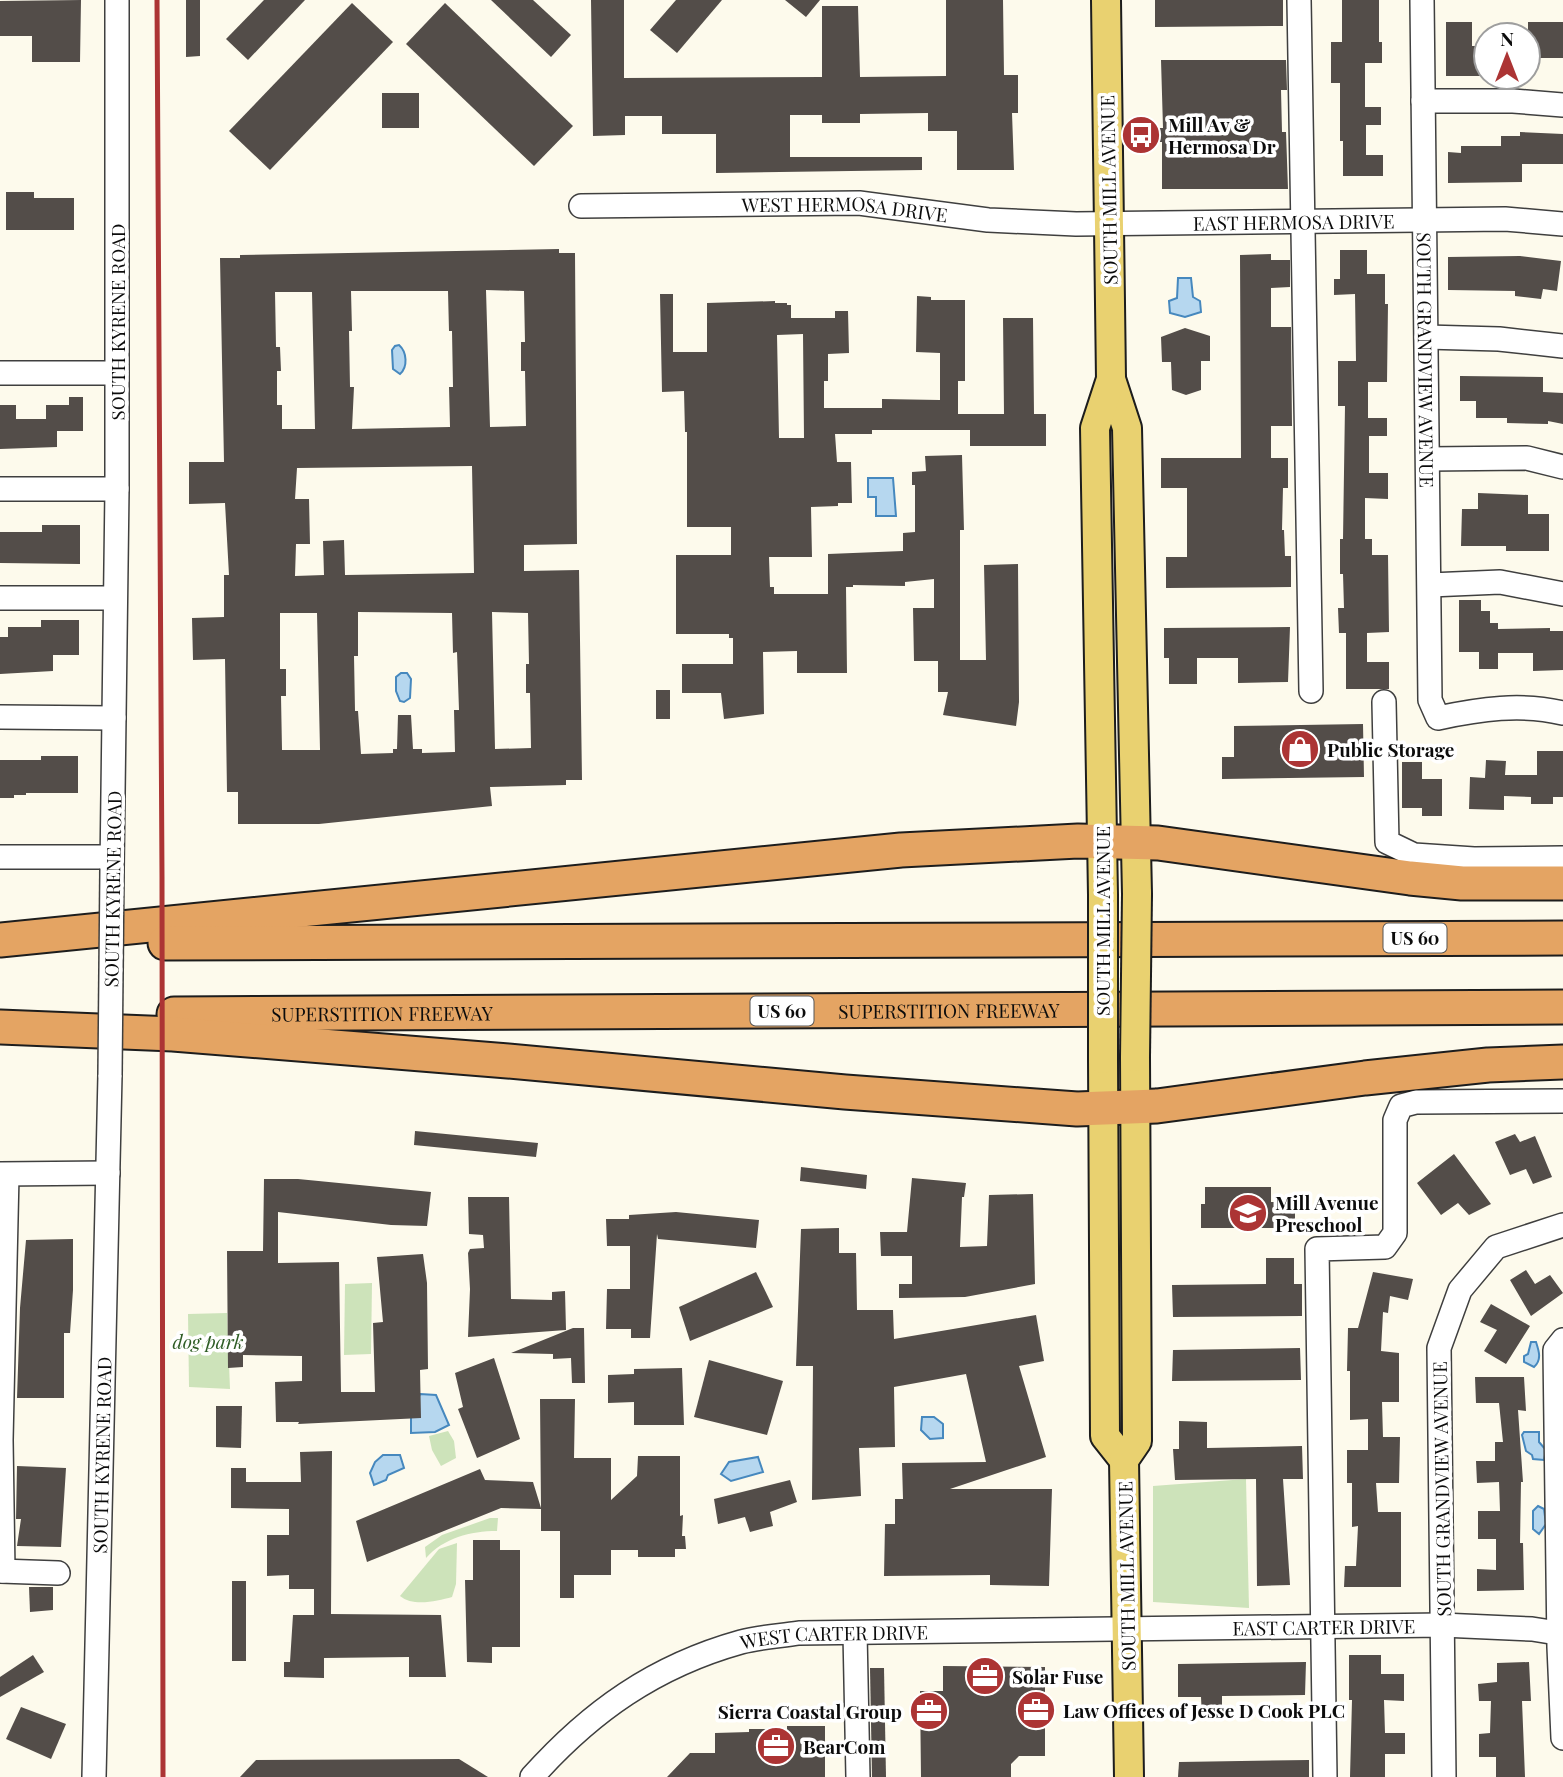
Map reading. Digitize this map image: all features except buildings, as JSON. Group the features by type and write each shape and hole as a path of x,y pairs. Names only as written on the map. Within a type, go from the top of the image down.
{"highway":[{"path":"0,942 901,850 1102,842 1136,842 1462,883 1563,883"},
{"name":"US 60","path":"0,942 1563,938"},
{"name":"SUPERSTITION FREEWAY","path":"0,1015 1563,1007"},
{"path":"0,1027 173,1034 508,1060 845,1092 1077,1109 1119,1108 1488,1065 1563,1062"}],"main road":[{"name":"SOUTH MILL AVENUE","path":"1105,0 1111,379 1128,428 1137,894 1135,1057 1119,1108"},
{"name":"SOUTH MILL AVENUE","path":"1111,379 1095,428 1103,1059 1119,1108 1138,1441 1124,1460 1129,1777"}],"street":[{"name":"SOUTH KYRENE ROAD","path":"94,1777 113,863 117,489 117,0"},
{"path":"1299,0 1311,691"},
{"name":"SOUTH GRANDVIEW AVENUE","path":"1422,0 1430,701 1438,718 1484,708 1545,708 1563,713"},
{"path":"1423,101 1513,101 1563,105"},
{"name":"WEST HERMOSA DRIVE","path":"581,206 859,203 988,220 1108,223"},
{"name":"EAST HERMOSA DRIVE","path":"1108,223 1505,219 1563,224"},
{"path":"1426,337 1499,339 1563,346"},
{"path":"0,373 117,373"},
{"path":"1428,459 1527,458 1563,467"},
{"path":"0,489 117,489"},
{"path":"1430,585 1500,582 1563,594"},
{"path":"0,598 115,598"},
{"path":"1384,702 1387,842 1413,855 1474,859 1563,858"},
{"path":"0,717 114,718"},
{"path":"0,857 113,863"},
{"path":"1325,1777 1317,1250 1385,1247 1395,1233 1395,1120 1401,1106 1416,1102 1563,1101"},
{"path":"58,1573 1,1571 4,1175 108,1172"},
{"name":"SOUTH GRANDVIEW AVENUE","path":"1444,1777 1439,1348 1460,1290 1496,1247 1563,1225"},
{"path":"1563,1340 1555,1350 1563,1738"},
{"name":"EAST CARTER DRIVE","path":"1127,1629 1442,1625 1532,1629 1561,1634"},
{"name":"WEST CARTER DRIVE","path":"532,1777 568,1737 618,1698 696,1657 754,1640 799,1633 1127,1629"},
{"path":"855,1633 858,1777"}],"green space":[{"path":"372,1283 371,1354 344,1355 345,1284"},
{"name":"dog park","path":"227,1313 230,1389 189,1387 188,1314"},
{"path":"448,1431 454,1441 456,1458 441,1466 432,1450 429,1436"},
{"path":"1246,1479 1249,1608 1153,1602 1153,1486"},
{"path":"490,1518 498,1518 497,1531 458,1537 441,1545 426,1558 425,1547 442,1535"},
{"path":"457,1543 456,1584 452,1597 418,1602 400,1596 439,1549"}],"water":[{"path":"1178,278 1191,278 1193,297 1200,301 1201,312 1185,317 1170,313 1169,301 1177,298"},
{"path":"399,345 406,360 400,374 393,369 392,350"},
{"path":"868,478 893,478 896,516 876,516 876,497 868,497"},
{"path":"407,673 411,679 410,698 404,702 400,701 396,691 396,677"},
{"path":"1531,1342 1536,1342 1539,1352 1534,1367 1524,1362"},
{"path":"420,1394 436,1395 449,1425 435,1432 411,1433 411,1418"},
{"path":"922,1417 934,1417 943,1424 943,1438 930,1439 921,1430"},
{"path":"1524,1432 1539,1432 1539,1442 1546,1450 1544,1460 1533,1459 1526,1451 1522,1435"},
{"path":"383,1455 400,1455 404,1468 374,1485 370,1473 375,1462"},
{"path":"758,1457 763,1472 731,1481 721,1474 729,1462"},
{"path":"1538,1506 1544,1509 1546,1524 1539,1534 1533,1529 1533,1511"}],"railway":[{"path":"157,0 163,1777"}],"place":[{"name":"Mill Av & Hermosa Dr","path":"1141,135"},
{"name":"Public Storage","path":"1300,749"},
{"name":"Mill Avenue Preschool","path":"1248,1213"},
{"name":"Solar Fuse","path":"985,1676"},
{"name":"Law Offices of Jesse D Cook PLC","path":"1036,1710"},
{"name":"Sierra Coastal Group","path":"929,1711"},
{"name":"BearCom","path":"776,1746"}]}
